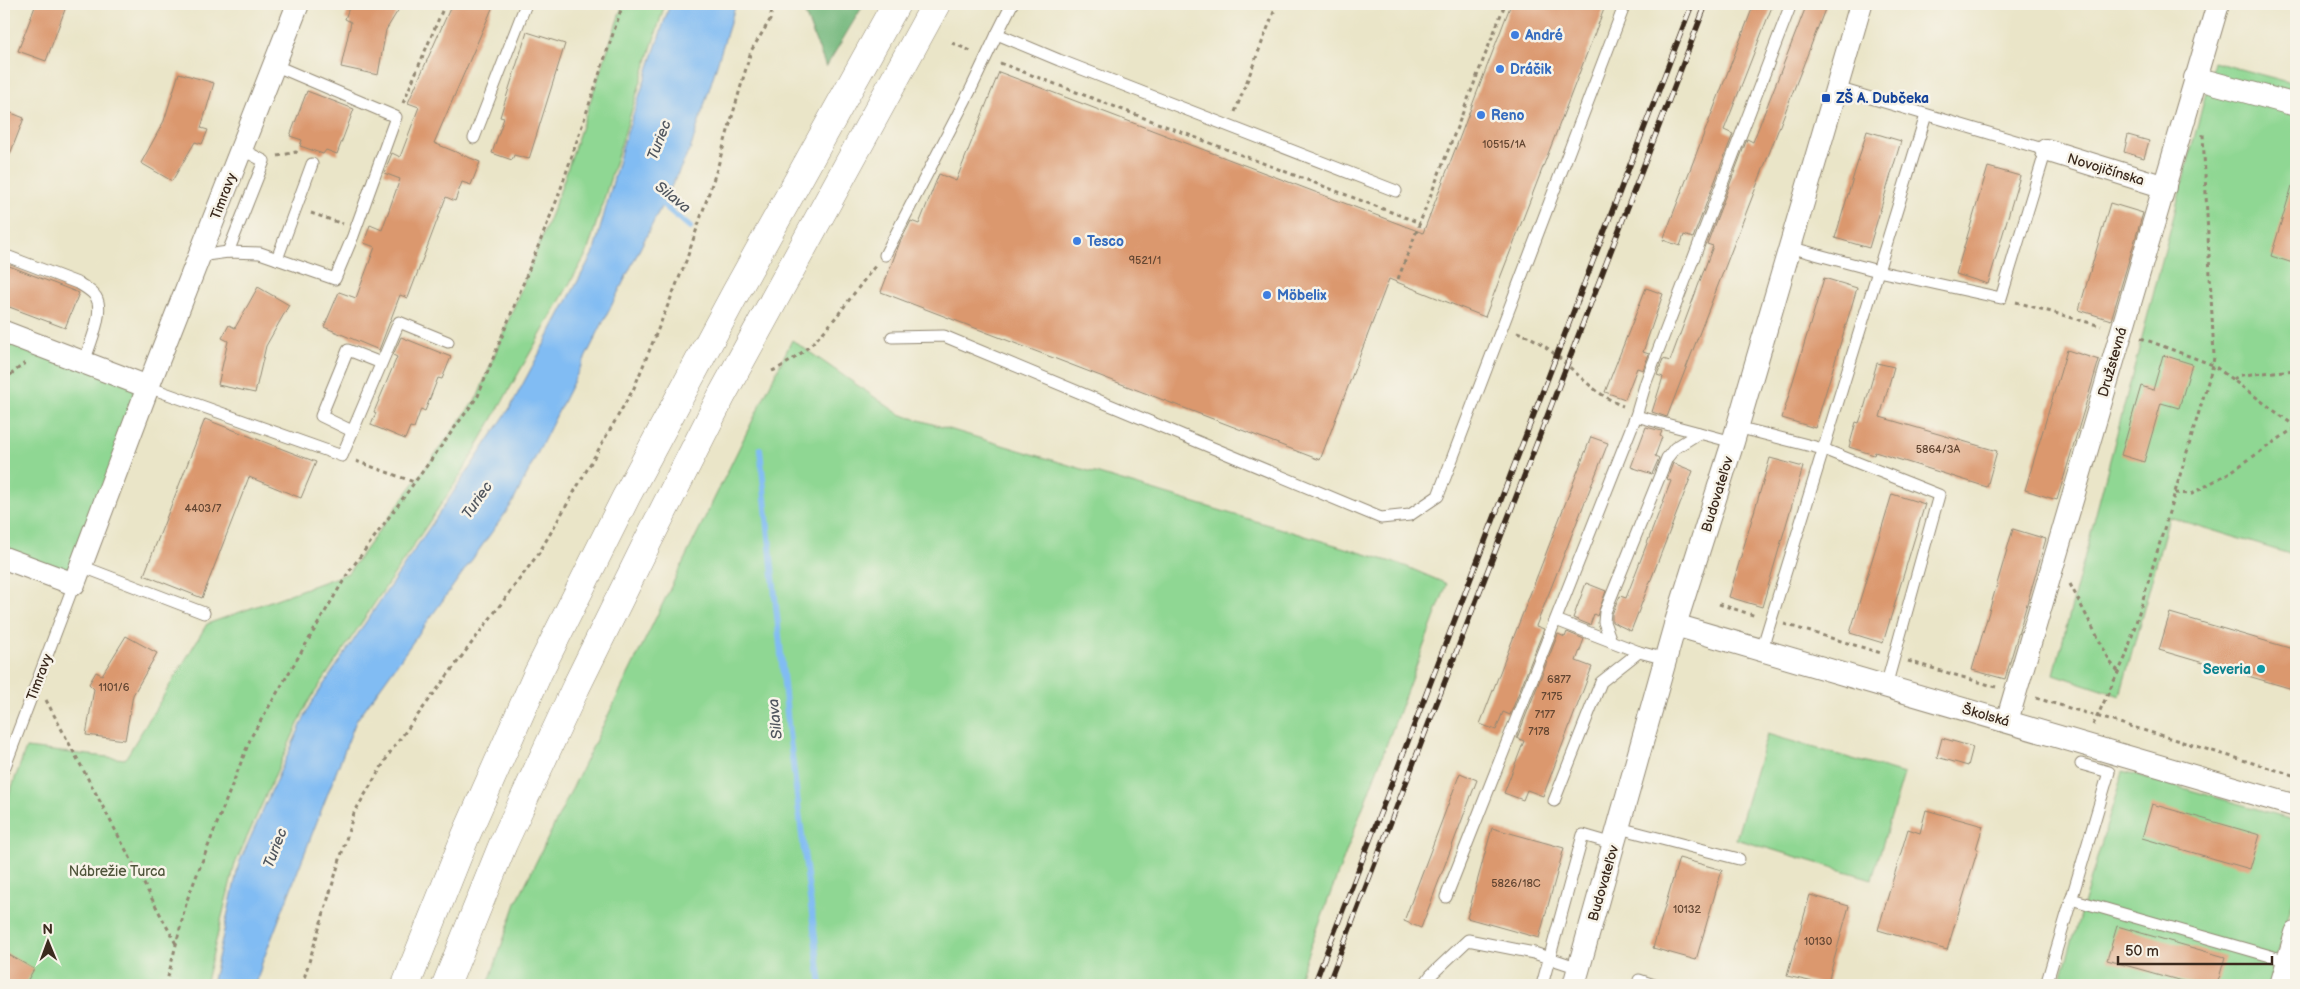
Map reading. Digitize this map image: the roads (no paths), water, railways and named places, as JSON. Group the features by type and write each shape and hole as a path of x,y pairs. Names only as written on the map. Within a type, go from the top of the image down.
{"main road":[{"path":"406,985 466,835 538,674 626,497 741,283 896,4"},
{"path":"446,985 503,844 648,541 722,395 936,4"}],"street":[{"name":"Timravy","path":"77,575 148,387 298,4"},
{"name":"Budovateľov","path":"1577,976 1666,658 1735,434 1861,4"},
{"name":"Družstevná","path":"2007,722 2218,4"},
{"path":"2196,78 2296,105"},
{"name":"Novojičínska","path":"2046,150 2165,188"},
{"path":"4,332 148,387"},
{"path":"4,558 77,575"},
{"name":"Školská","path":"1676,625 2296,806"},
{"path":"2281,985 2296,933"}],"lane":[{"path":"474,138 526,4"},
{"path":"885,255 1012,4"},
{"path":"892,336 944,336 1381,518 1410,515 1438,496 1625,4"},
{"path":"1446,897 1636,416 1646,382 1791,4"},
{"path":"997,34 1396,191"},
{"path":"199,256 228,252 260,253 335,279 356,229 396,117 274,65"},
{"path":"1789,246 1878,271 2001,298 2046,150 1837,88"},
{"path":"1762,649 1926,115"},
{"path":"228,252 264,161 241,149"},
{"path":"277,259 312,164"},
{"path":"4,255 80,284 97,298 99,310 97,324 84,362"},
{"path":"148,387 342,456 398,322 448,342"},
{"path":"352,430 321,416 348,350 381,363"},
{"path":"1636,416 1699,433 1735,434 1823,448 1939,495 1886,686"},
{"path":"1611,641 1604,622 1605,612 1667,458 1675,448 1699,433"},
{"path":"77,575 204,613"},
{"name":"Timravy","path":"4,769 77,575"},
{"path":"1556,620 1639,652 1666,658"},
{"path":"1554,801 1601,682 1639,652"},
{"path":"2046,985 2109,772 2081,764"},
{"path":"1542,985 1583,835 1616,836 1739,859"},
{"path":"2071,899 2288,961"},
{"path":"1424,985 1431,975 1468,940 1534,953 1549,959 1577,976"},
{"path":"1639,980 1654,985"}],"water":[{"name":"Turiec","path":"670,4 736,4 691,147 512,504 356,721 262,963 256,985 212,985 239,863 310,705 510,408 594,251 623,145"}],"waterway":[{"name":"Silava","path":"656,199 690,227"},
{"name":"Silava","path":"760,449 789,733 821,985"}],"railway":[{"path":"1314,985 1692,4"},
{"path":"1328,985 1706,4"}],"place":[{"name":"André","path":"1515,35"},
{"name":"Dráčik","path":"1500,69"},
{"name":"ZŠ A. Dubčeka","path":"1826,98"},
{"name":"Reno","path":"1481,115"},
{"name":"Tesco","path":"1077,241"},
{"name":"Möbelix","path":"1267,295"},
{"name":"Severia","path":"2261,669"}],"park label":[{"name":"Nábrežie Turca","path":"117,871"}]}
